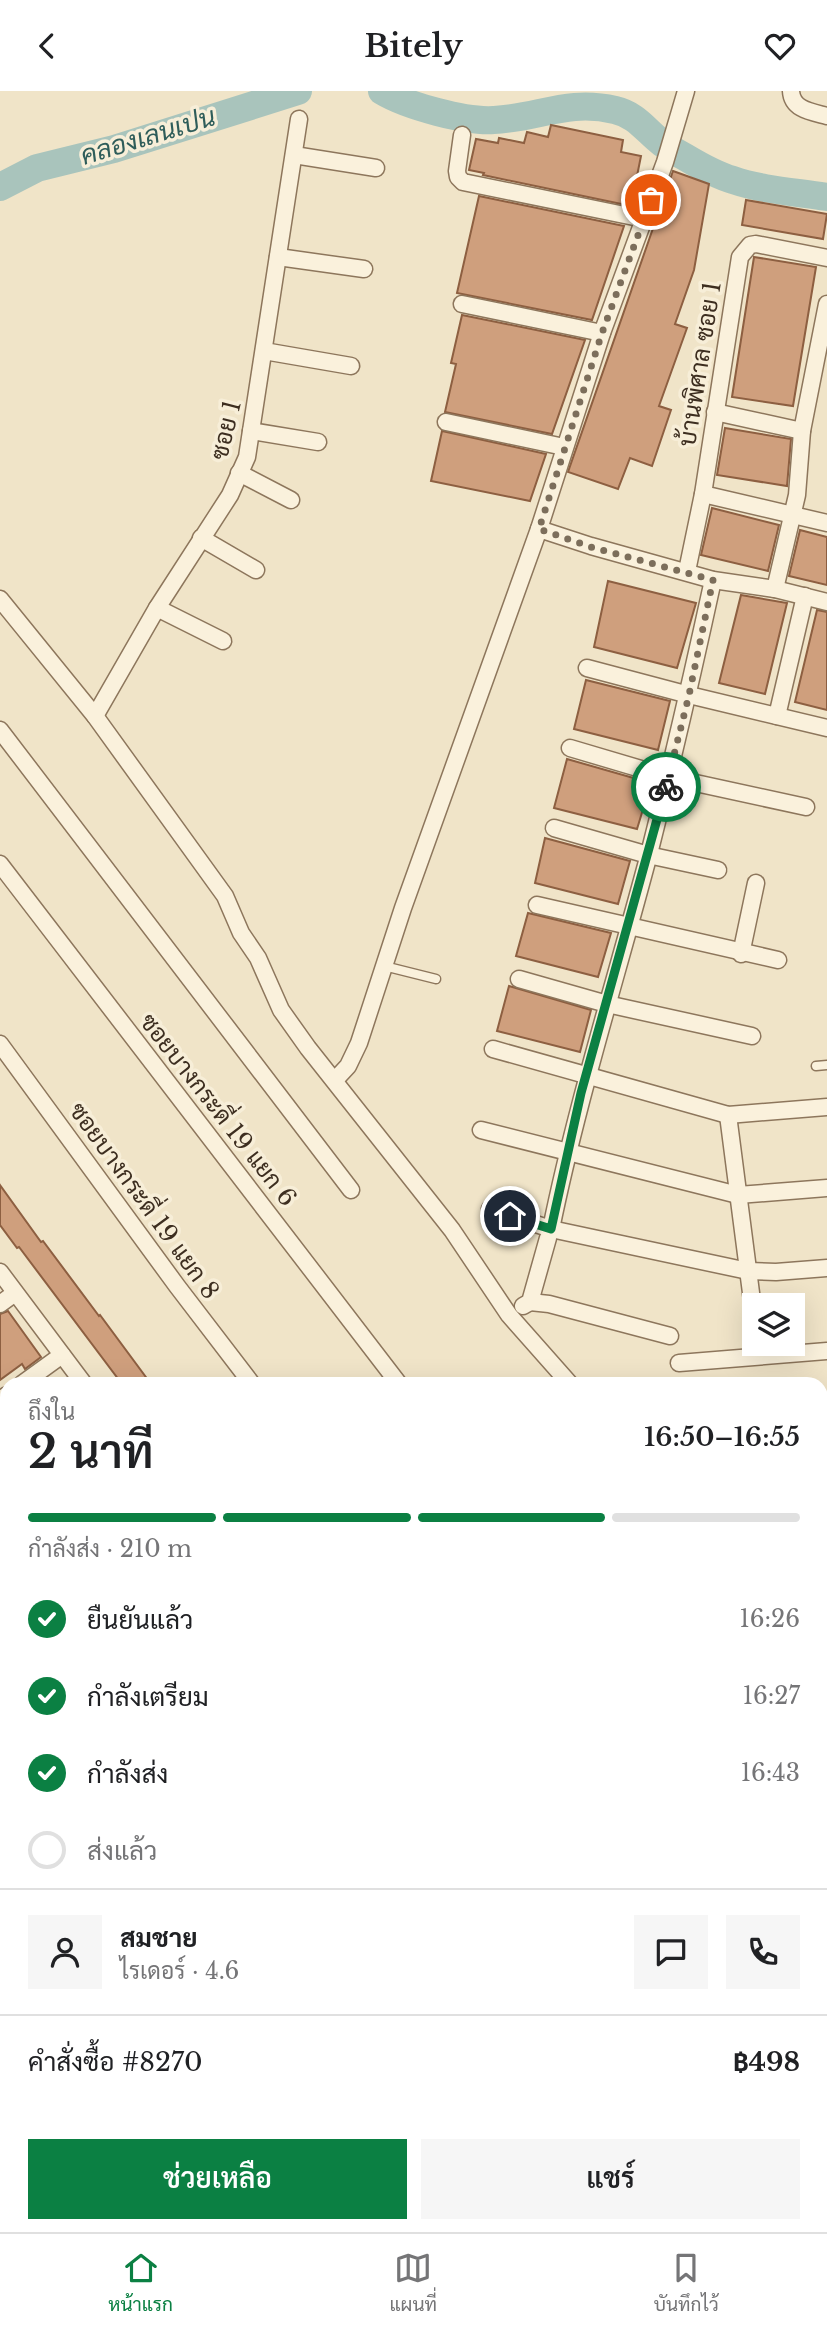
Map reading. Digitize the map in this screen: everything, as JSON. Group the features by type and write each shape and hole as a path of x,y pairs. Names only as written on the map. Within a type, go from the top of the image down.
{"street":[{"path":"335,1080 348,1066 359,1043 463,737 539,529 602,333 665,162 686,91"},
{"path":"791,91 793,101 800,107 827,116"},
{"name":"ซอย 1","path":"95,716 157,608 230,495 247,457 299,119"},
{"path":"461,135 457,171 463,182 644,219"},
{"path":"294,155 376,168"},
{"name":"บ้านพิศาล ซอย 1","path":"687,571 703,494 740,257 750,245 757,244 827,258"},
{"path":"278,257 364,269"},
{"path":"461,304 602,333"},
{"path":"775,590 797,495 802,431 827,304"},
{"path":"264,351 351,366"},
{"path":"715,412 802,431"},
{"path":"446,422 564,447"},
{"path":"251,431 318,442"},
{"path":"239,473 291,500"},
{"path":"703,494 827,523"},
{"path":"539,529 713,580 827,602"},
{"path":"201,538 256,570"},
{"path":"530,1302 550,1233 586,1076 648,855 689,695 713,580"},
{"path":"777,716 805,596"},
{"path":"0,599 95,716 225,896 282,1010 308,1048 452,1230 509,1315 564,1377"},
{"path":"157,608 223,641"},
{"path":"587,668 827,728"},
{"path":"0,730 351,1190"},
{"path":"570,748 668,777 806,807"},
{"path":"554,828 648,855 718,870"},
{"name":"ซอยบางกระดี่ 19 แยก 6","path":"0,864 394,1377"},
{"path":"741,954 756,883"},
{"path":"537,905 778,961"},
{"path":"519,979 607,1004 752,1035"},
{"name":"ซอยบางกระดี่ 19 แยก 8","path":"0,1044 247,1377"},
{"path":"493,1049 728,1115 827,1107"},
{"path":"728,1115 751,1293"},
{"path":"481,1131 738,1195 827,1188"},
{"path":"490,1209 550,1233 748,1271 827,1268"},
{"path":"0,1272 79,1377"},
{"path":"0,1304 15,1293"},
{"path":"509,1315 530,1302 549,1304 670,1336"},
{"path":"805,1351 827,1351"},
{"path":"679,1363 742,1354"},
{"path":"32,1377 62,1355"}],"lane":[{"path":"384,966 436,979"},
{"path":"816,1066 827,1065"}],"building":[{"path":"551,125 623,140 621,152 641,156 631,206 469,170 476,139 498,143 499,138 524,143 527,132 548,137"},
{"path":"673,171 709,184 694,270 675,324 687,328 659,406 671,410 652,466 630,458 618,489 568,472"},
{"path":"479,196 624,226 592,320 457,293"},
{"path":"746,200 827,214 823,239 742,225"},
{"path":"754,257 816,267 793,406 732,397"},
{"path":"462,315 585,340 552,434 445,412 456,364 451,363"},
{"path":"725,428 791,439 787,486 717,475"},
{"path":"442,431 546,454 530,501 431,481"},
{"path":"712,508 779,525 768,571 701,555"},
{"path":"800,530 827,537 827,585 789,576"},
{"path":"608,581 696,603 677,668 594,647"},
{"path":"741,595 787,603 765,694 719,683"},
{"path":"817,610 827,612 827,710 795,702"},
{"path":"586,680 670,701 658,750 574,729"},
{"path":"567,759 651,783 637,829 554,808"},
{"path":"545,838 630,861 618,904 535,883"},
{"path":"528,913 611,933 598,977 516,956"},
{"path":"509,986 591,1010 580,1052 497,1031"},
{"path":"0,1185 146,1377 117,1377 0,1225"},
{"path":"8,1311 41,1357 25,1369 22,1364 4,1377 0,1377 0,1314"}],"waterway":[{"name":"คลองเลนเปน","path":"0,187 37,168 114,149 298,91"},
{"name":"คลองเลนเปน","path":"382,91 437,112 482,120 510,119 567,108 598,107 615,110 635,119 673,150 720,176 756,186 827,197"}],"way so far":[{"path":"651,200 602,333 539,529 591,547 713,580 666,787"}],"route":[{"path":"510,1216 551,1229 581,1093 666,787"}]}
